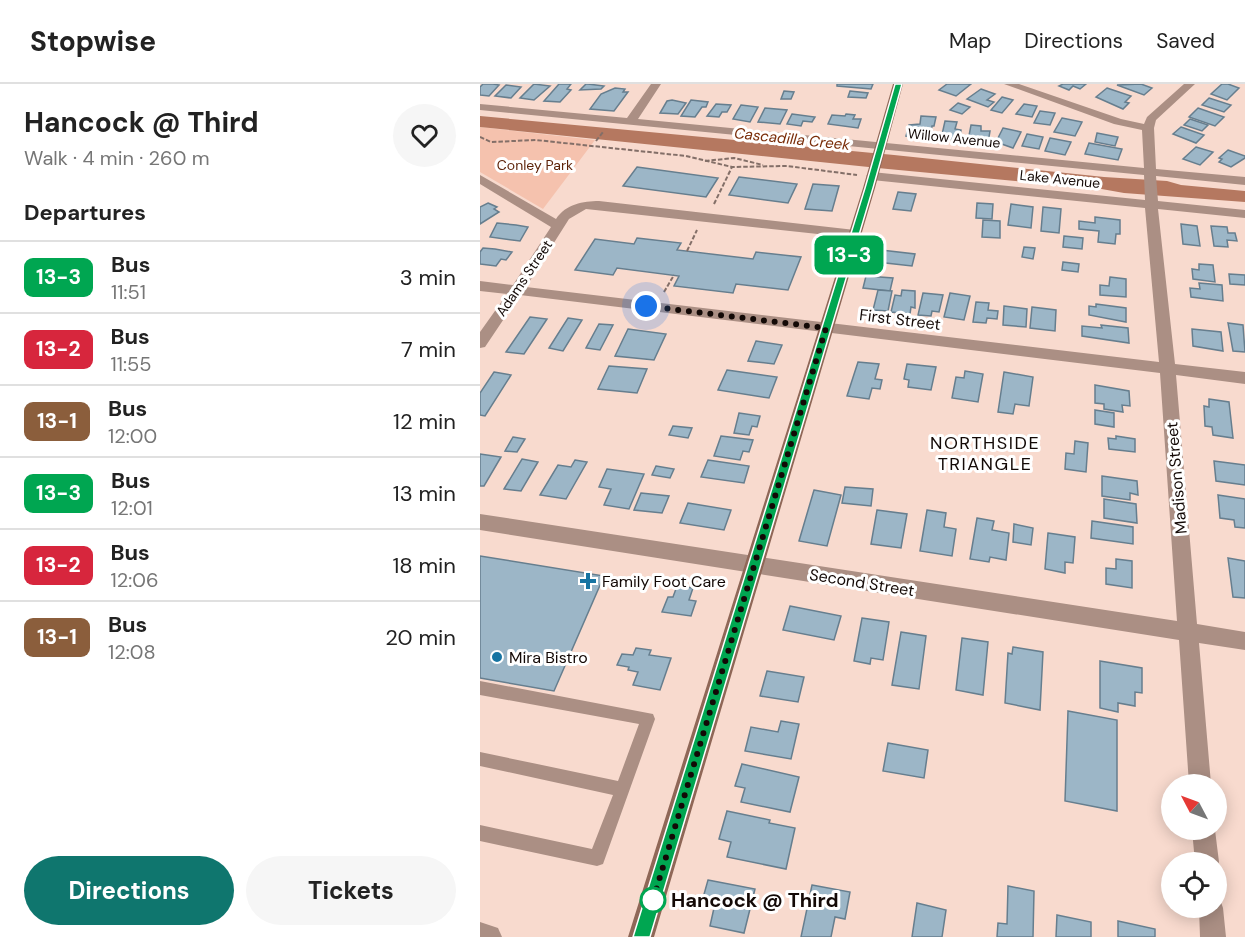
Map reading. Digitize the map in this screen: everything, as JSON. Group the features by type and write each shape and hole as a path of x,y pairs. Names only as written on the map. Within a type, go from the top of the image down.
{"street":[{"path":"631,122 656,84"},
{"path":"641,937 855,234 864,174 880,149 898,84"},
{"path":"1009,84 1118,122 1148,128 1150,119 1190,84"},
{"name":"Willow Avenue","path":"480,107 880,149 1150,175 1245,181"},
{"name":"Madison Street","path":"1148,128 1199,774"},
{"name":"Lake Avenue","path":"864,174 1152,201 1245,214"},
{"path":"480,179 557,225"},
{"name":"Adams Street","path":"480,344 551,240 557,225 568,213 584,205 855,234"},
{"name":"First Street","path":"480,286 1245,378"},
{"name":"Second Street","path":"480,522 1245,641"},
{"path":"1212,918 1213,937"},
{"path":"480,935 489,937"}],"lane":[{"path":"480,688 648,719 597,858 480,833"},
{"path":"480,759 622,789"}],"path":[{"path":"480,137 491,142 536,140 686,156 732,167 787,166 864,174"},
{"path":"705,161 722,158 743,160 763,166"},
{"path":"714,204 732,167"},
{"path":"687,251 699,224"},
{"path":"664,292 674,275"}],"green space":[{"name":"Conley Park","path":"480,127 595,140 543,209 480,172"}],"shaded area":[{"path":"480,116 1104,177 1167,181 1181,185 1245,191 1245,202 1124,193 1068,183 1036,183 888,169 480,127"}],"building":[{"path":"483,84 499,85 489,96 480,95 480,87"},
{"path":"534,84 550,86 534,100 520,98"},
{"path":"559,84 571,84 567,89 571,90 560,102 544,101"},
{"path":"586,84 604,86 601,89 580,90"},
{"path":"837,84 873,84 871,89 837,86"},
{"path":"947,84 971,84 956,96 939,90"},
{"path":"1086,84 1080,89 1073,86 1069,90 1059,86"},
{"path":"1141,84 1152,88 1144,95 1117,85"},
{"path":"1222,84 1239,88 1227,100 1211,94"},
{"path":"506,85 521,87 511,98 495,96"},
{"path":"615,88 625,89 623,92 628,92 614,111 590,109 601,94"},
{"path":"1107,88 1131,96 1125,102 1129,103 1123,109 1096,97"},
{"path":"981,89 995,94 987,100 994,102 988,107 967,99"},
{"path":"784,91 794,92 791,99 781,99"},
{"path":"850,91 868,93 866,98 848,97"},
{"path":"1002,97 1013,100 1002,113 991,110"},
{"path":"1209,98 1231,105 1224,112 1202,105"},
{"path":"691,100 708,102 695,117 681,116"},
{"path":"667,101 686,103 678,114 660,113"},
{"path":"958,103 970,107 962,114 950,110"},
{"path":"716,104 731,105 727,112 722,112 719,117 707,116"},
{"path":"1024,104 1037,106 1032,117 1016,114"},
{"path":"741,105 758,107 750,122 733,119"},
{"path":"765,108 787,110 780,124 758,122"},
{"path":"1198,108 1224,117 1215,126 1189,117"},
{"path":"1040,111 1055,113 1050,125 1034,123"},
{"path":"792,114 815,117 812,122 803,121 801,126 787,124"},
{"path":"846,114 855,115 853,119 861,119 858,128 828,124 832,115 845,116"},
{"path":"921,116 936,117 931,132 928,131 927,138 906,136 909,125 920,124"},
{"path":"1062,118 1082,122 1075,136 1054,132"},
{"path":"1190,119 1208,125 1202,131 1184,125"},
{"path":"945,121 957,122 955,129 961,130 959,140 941,139"},
{"path":"971,125 981,126 981,131 990,131 988,143 968,141"},
{"path":"1181,127 1204,135 1196,143 1173,134"},
{"path":"1003,128 1021,132 1013,148 996,142"},
{"path":"1097,133 1118,137 1115,146 1095,142"},
{"path":"1027,134 1043,137 1039,149 1022,146"},
{"path":"1050,138 1071,142 1065,155 1045,151"},
{"path":"1089,143 1122,149 1118,160 1085,154"},
{"path":"1196,147 1213,152 1200,165 1183,159"},
{"path":"1228,150 1245,156 1245,158 1231,167 1219,162 1222,159 1219,158"},
{"path":"637,167 718,178 706,197 623,186"},
{"path":"739,177 797,184 788,203 729,195"},
{"path":"813,184 839,186 832,211 805,209"},
{"path":"898,192 916,194 911,211 893,209"},
{"path":"488,203 497,207 494,209 499,212 480,224 480,207"},
{"path":"977,203 993,204 992,219 976,218"},
{"path":"1011,204 1033,207 1031,228 1008,225"},
{"path":"1043,207 1061,209 1059,233 1041,231"},
{"path":"1095,217 1120,220 1120,234 1116,234 1115,244 1098,242 1099,231 1079,229 1079,221 1095,223"},
{"path":"983,220 1000,221 1000,238 982,237"},
{"path":"497,223 528,227 520,241 490,237"},
{"path":"1181,224 1197,226 1200,246 1183,244"},
{"path":"1211,226 1227,227 1228,233 1235,233 1237,241 1227,240 1228,247 1214,246"},
{"path":"1064,236 1083,238 1082,249 1063,247"},
{"path":"637,238 681,243 677,250 753,259 756,252 801,257 788,290 736,284 733,293 674,286 679,276 617,268 613,275 575,270 595,239 634,244"},
{"path":"1024,247 1035,248 1033,259 1022,257"},
{"path":"483,248 512,252 506,260 501,259 496,266 480,264 480,252"},
{"path":"881,250 915,254 912,266 877,262"},
{"path":"1063,262 1079,264 1078,272 1062,270"},
{"path":"1199,264 1213,265 1215,282 1193,279 1192,269 1199,270"},
{"path":"1229,274 1245,275 1245,285 1230,284"},
{"path":"866,276 893,278 890,291 863,288"},
{"path":"1110,277 1126,279 1126,297 1100,295 1100,285 1109,286"},
{"path":"1199,283 1222,285 1223,301 1191,297 1190,288 1200,289"},
{"path":"878,290 892,291 888,311 873,310"},
{"path":"902,290 915,291 915,308 911,307 910,314 891,312 895,295 901,296"},
{"path":"923,293 943,295 939,312 932,311 931,316 918,315"},
{"path":"950,293 970,296 964,320 944,317"},
{"path":"976,302 989,303 988,310 998,311 997,319 987,318 986,323 973,322"},
{"path":"1096,304 1126,308 1126,322 1089,315 1089,306 1096,307"},
{"path":"1004,306 1027,309 1026,327 1003,325"},
{"path":"1032,307 1056,310 1055,331 1030,328"},
{"path":"530,317 547,319 524,354 506,352"},
{"path":"568,318 582,320 563,351 549,348"},
{"path":"1228,323 1243,325 1245,352 1233,351"},
{"path":"599,324 613,325 600,350 586,348"},
{"path":"1101,325 1128,328 1129,343 1082,336 1082,326 1102,328"},
{"path":"628,329 666,334 654,360 615,356"},
{"path":"1192,329 1221,332 1223,351 1193,346"},
{"path":"756,341 782,345 774,364 748,361"},
{"path":"858,362 879,364 875,379 882,380 880,389 872,388 869,399 847,396"},
{"path":"907,364 936,367 931,390 908,387 909,380 904,379"},
{"path":"609,366 647,369 637,393 598,389"},
{"path":"727,370 777,377 769,398 718,390"},
{"path":"965,371 983,374 978,402 952,398 956,377 964,378"},
{"path":"494,372 511,375 485,416 480,415 480,393"},
{"path":"1004,372 1033,377 1029,406 1015,404 1013,414 998,412"},
{"path":"1095,385 1129,391 1130,406 1122,405 1123,412 1104,409 1104,404 1095,403"},
{"path":"1209,399 1229,402 1233,438 1213,435 1212,427 1205,426 1204,406 1209,407"},
{"path":"1095,410 1114,413 1114,427 1095,424"},
{"path":"739,413 760,416 757,427 752,426 749,435 734,433"},
{"path":"673,426 692,428 688,438 669,435"},
{"path":"721,436 753,440 749,452 743,451 740,460 714,456"},
{"path":"1116,436 1135,439 1135,452 1109,449 1108,438 1116,439"},
{"path":"513,437 525,439 517,452 505,451"},
{"path":"1075,441 1088,443 1086,472 1065,469 1066,453 1074,454"},
{"path":"480,454 501,457 484,486 480,486"},
{"path":"522,459 538,462 521,491 504,489"},
{"path":"575,460 587,462 566,499 540,495 558,465 571,467"},
{"path":"708,460 749,466 744,483 701,477"},
{"path":"1214,461 1245,465 1245,485 1216,481"},
{"path":"656,466 674,469 670,478 652,475"},
{"path":"607,469 644,474 629,509 604,505 611,489 599,487"},
{"path":"1102,476 1137,481 1138,495 1130,493 1130,500 1102,496"},
{"path":"845,487 873,489 871,506 842,503"},
{"path":"814,490 841,495 827,546 799,541"},
{"path":"641,493 669,496 662,513 634,510"},
{"path":"1218,495 1245,499 1245,528 1235,527 1234,520 1220,518"},
{"path":"1104,499 1136,504 1137,523 1104,518"},
{"path":"688,503 731,510 724,530 680,523"},
{"path":"877,510 907,514 901,548 871,544"},
{"path":"927,510 946,513 944,527 956,529 952,556 920,551"},
{"path":"977,518 994,521 992,530 1009,533 1006,560 990,557 989,562 970,559"},
{"path":"1092,521 1133,527 1133,544 1091,538"},
{"path":"1014,524 1033,528 1031,545 1013,542"},
{"path":"1048,533 1075,537 1073,563 1065,562 1065,573 1045,569"},
{"path":"480,556 604,576 554,691 480,678"},
{"path":"1228,558 1245,561 1245,598 1233,597"},
{"path":"1116,559 1132,561 1132,588 1106,584 1106,568 1116,569"},
{"path":"677,586 693,588 689,600 696,601 691,616 662,612 668,597 673,597"},
{"path":"790,606 841,616 834,640 783,630"},
{"path":"862,618 889,622 883,660 871,658 870,664 854,661"},
{"path":"901,632 926,636 919,689 892,685"},
{"path":"962,638 988,642 983,695 956,690"},
{"path":"1013,647 1043,652 1040,710 1005,703 1008,653 1012,654"},
{"path":"636,648 651,650 649,655 671,658 660,690 633,685 638,672 628,670 629,667 617,665 622,654 633,655"},
{"path":"1100,661 1142,668 1142,693 1135,692 1135,706 1118,703 1118,712 1100,708"},
{"path":"767,671 804,677 798,702 760,696"},
{"path":"1068,711 1117,720 1117,811 1065,801"},
{"path":"781,721 799,724 791,759 745,751 751,727 778,732"},
{"path":"888,743 928,750 924,778 883,771"},
{"path":"742,764 799,777 790,812 741,802 745,788 735,786"},
{"path":"727,811 795,828 786,869 727,857 731,842 719,839"},
{"path":"708,880 755,889 744,933 710,926 714,908 701,905"},
{"path":"812,885 850,892 845,919 835,917 831,937 801,937"},
{"path":"1008,886 1034,891 1033,937 997,937 998,923 1007,924"},
{"path":"917,903 946,910 942,937 912,937"},
{"path":"1057,915 1091,922 1091,937 1056,937"},
{"path":"1118,921 1155,929 1155,937 1118,937"}],"bus line":[{"name":"13-3","path":"641,937 869,188 898,84"}],"place":[{"name":"Family Foot Care","path":"588,581"},
{"name":"Mira Bistro","path":"497,657"},
{"name":"Hancock @ Third","path":"653,900"}],"district":[{"name":"NORTHSIDE TRIANGLE","path":"985,454"}],"route":[{"path":"646,306 826,328 653,900"}],"water label":[{"name":"Cascadilla Creek","path":"792,139"}]}
